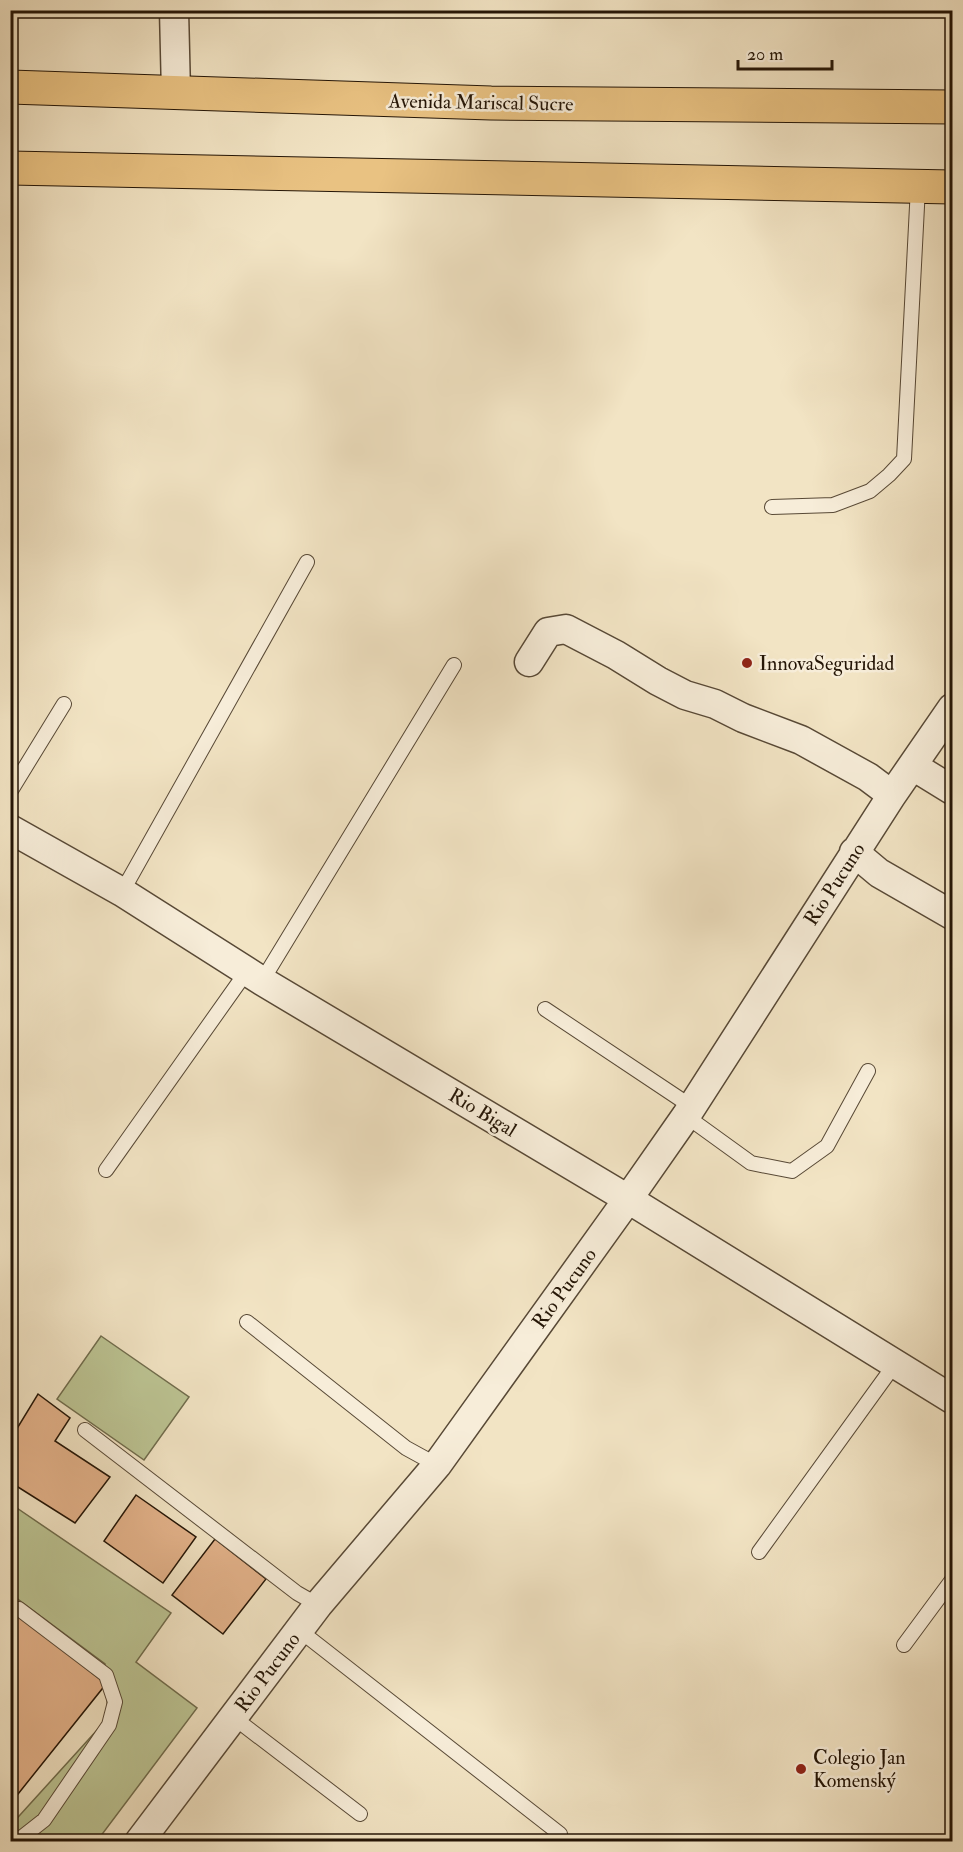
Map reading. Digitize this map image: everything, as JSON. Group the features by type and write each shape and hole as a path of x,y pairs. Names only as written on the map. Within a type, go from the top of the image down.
{"main road":[{"name":"Avenida Mariscal Sucre","path":"10,87 491,103 952,107"},
{"path":"10,168 952,187"}],"street":[{"path":"174,10 176,93"},
{"path":"529,662 548,632 566,629 685,695 715,704 743,718 801,740 868,777 892,795"},
{"name":"Rio Pucuno","path":"139,1842 318,1605 437,1465 628,1199 689,1112 854,852 952,708"},
{"path":"913,766 952,790"},
{"name":"Rio Bigal","path":"10,829 122,892 254,976 628,1199 952,1399"},
{"path":"854,852 879,873 952,915"}],"lane":[{"path":"772,507 833,505 870,491 904,459 918,187"},
{"path":"122,892 307,562"},
{"path":"106,1170 254,976 454,664"},
{"path":"10,792 64,704"},
{"path":"545,1009 689,1112 751,1163 792,1171 827,1146 868,1071"},
{"path":"247,1322 406,1448 437,1465"},
{"path":"759,1552 895,1364"},
{"path":"86,1430 297,1593 318,1605"},
{"path":"904,1646 952,1580"},
{"path":"10,1610 19,1609 106,1675 115,1702 109,1725 44,1820 16,1842"},
{"path":"299,1630 560,1834"},
{"path":"233,1717 360,1814"}],"green space":[{"path":"101,1336 189,1397 144,1460 57,1399"},
{"path":"11,1504 171,1613 136,1662 197,1708 97,1841 11,1841 10,1826 108,1718 105,1664 11,1594"}],"building":[{"path":"38,1394 70,1418 55,1441 110,1477 75,1523 10,1482 10,1440"},
{"path":"136,1495 196,1537 163,1583 104,1541"},
{"path":"215,1539 266,1579 223,1634 172,1595"},
{"path":"16,1613 106,1684 10,1804 10,1620"}],"place":[{"name":"InnovaSeguridad","path":"747,663"},
{"name":"Colegio Jan Komenský","path":"801,1769"}]}
